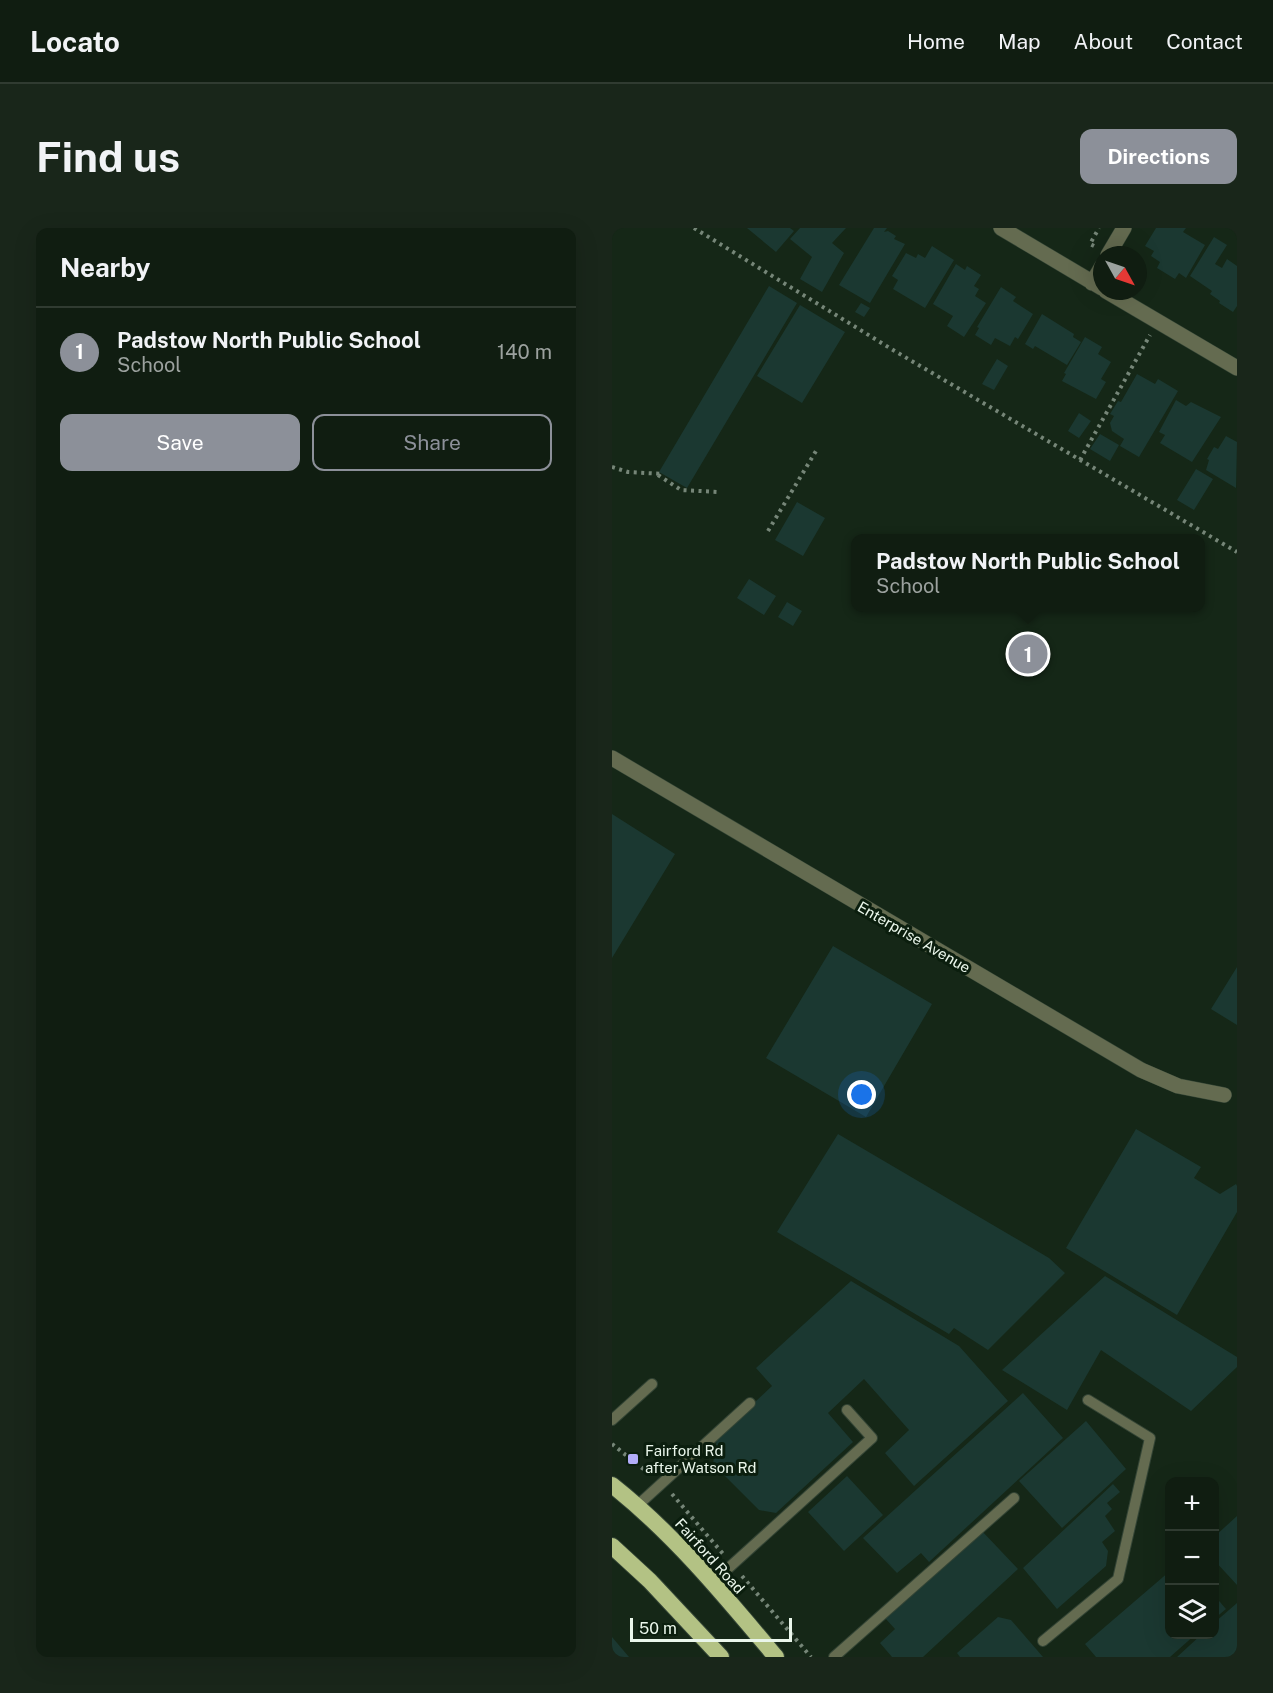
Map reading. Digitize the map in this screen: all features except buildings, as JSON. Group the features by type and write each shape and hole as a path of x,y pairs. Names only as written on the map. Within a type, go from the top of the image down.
{"highway":[{"name":"Fairford Road","path":"612,1485 638,1505 676,1543 776,1657"},
{"path":"612,1546 658,1589 721,1657"}],"street":[{"path":"1000,228 1093,284"},
{"path":"1113,246 1124,228"},
{"path":"1121,300 1237,368"},
{"name":"Enterprise Avenue","path":"612,758 1141,1070 1178,1086 1224,1095"}],"lane":[{"path":"612,1420 652,1384"},
{"path":"1043,1641 1118,1579 1150,1438 1088,1400"},
{"path":"638,1505 750,1402"},
{"path":"712,1582 872,1438 847,1410"},
{"path":"834,1657 1014,1498"}],"path":[{"path":"694,228 893,350 1237,552"},
{"path":"1080,460 1158,322"},
{"path":"768,531 816,451"},
{"path":"612,467 628,472 661,474 681,490 718,492"},
{"path":"612,1444 662,1484 811,1657"}],"place":[{"name":"Padstow North Public School","path":"1028,654"},
{"name":"Fairford Rd after Watson Rd","path":"633,1459"}]}
